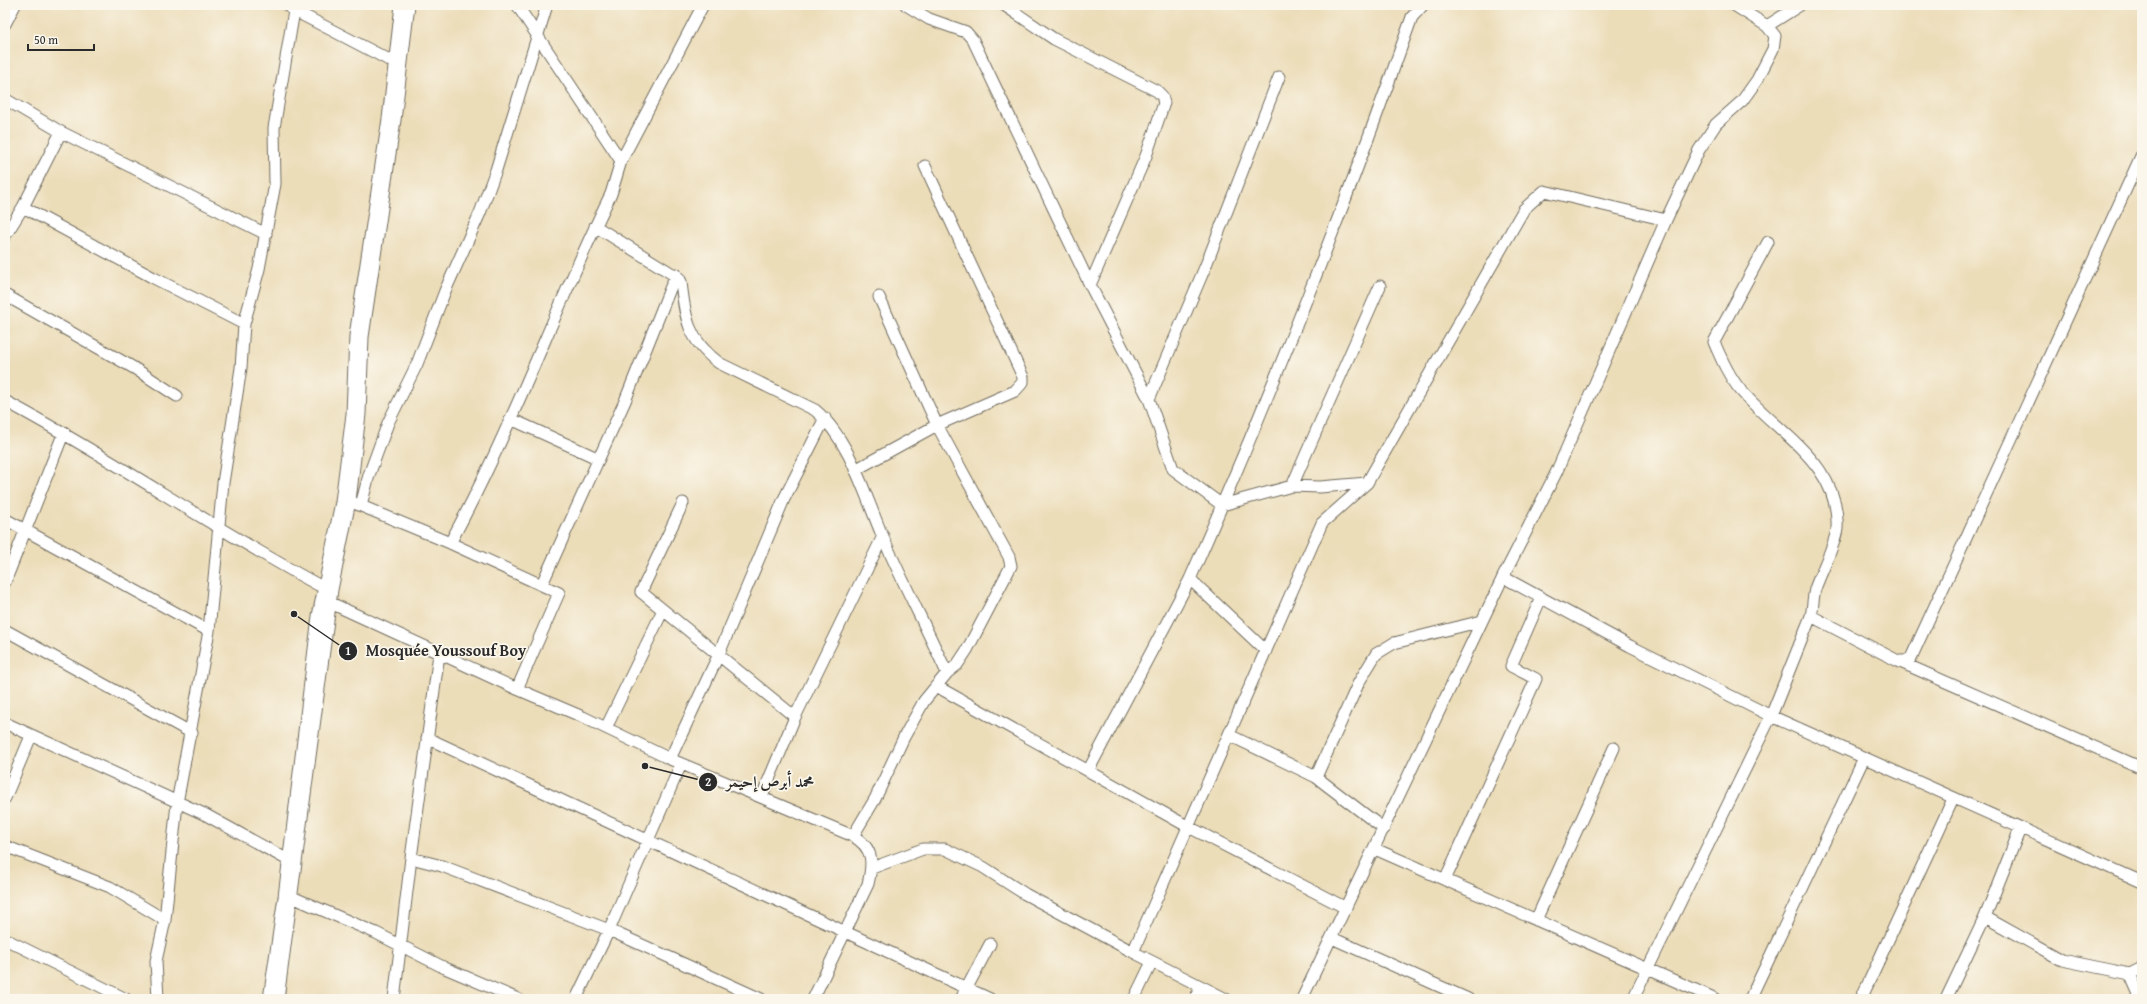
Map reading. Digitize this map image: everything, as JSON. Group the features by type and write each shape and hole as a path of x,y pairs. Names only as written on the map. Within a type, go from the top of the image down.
{"street":[{"path":"5,24 15,5"},
{"path":"269,999 325,597 342,502 352,414 355,336 395,63 401,5"},
{"path":"278,999 292,897 325,597 350,501 360,414 363,337 396,120 409,5"},
{"path":"517,5 621,161"},
{"path":"361,505 368,475 388,422 417,364 444,291 480,213 547,5"},
{"path":"450,542 474,501 511,419 595,226 611,194 621,161 703,5"},
{"path":"906,5 929,19 966,32 973,40 1090,285 1149,399 1173,469 1222,505"},
{"path":"1004,5 1054,39 1157,91 1162,96 1164,103 1146,156 1090,285"},
{"path":"1088,771 1190,579 1222,505 1308,295 1412,18 1413,5"},
{"path":"1412,18 1423,5"},
{"path":"1302,999 1375,849 1502,577 1556,473 1666,220 1699,150 1716,124 1742,101 1757,80 1773,49 1775,36 1767,26 1734,5"},
{"path":"1767,26 1800,5"},
{"path":"158,999 156,961 166,920 177,803 192,733 209,631 217,526 241,368 244,324 259,269 275,184 274,128 293,7 395,63"},
{"path":"1149,399 1206,265 1279,78"},
{"path":"5,99 60,132 266,234"},
{"path":"5,236 23,207 60,132"},
{"path":"1898,661 1905,661 1911,658 2141,162"},
{"path":"855,470 937,425 1015,391 1023,382 1023,377 925,166"},
{"path":"1133,952 1187,826 1229,735 1322,523 1367,483 1524,209 1544,191 1666,220"},
{"path":"23,207 152,278 244,324"},
{"path":"595,226 676,274 681,282 687,323 692,334 710,357 719,363 815,410 825,418 835,431 855,470 883,536 947,673"},
{"path":"1633,999 1770,716 1811,616 1815,590 1836,530 1836,504 1825,479 1810,457 1760,411 1739,388 1726,370 1714,342 1768,242"},
{"path":"542,584 599,459 676,274"},
{"path":"1292,486 1380,286"},
{"path":"5,295 134,368 177,396"},
{"path":"853,836 875,799 907,731 924,701 947,673 957,665 968,650 977,628 998,589 1010,571 1011,566 1009,557 937,425 879,297"},
{"path":"5,401 64,432 217,526 325,597 439,654 517,690 606,728 670,760 762,796 861,840 871,856 872,868 868,884 813,999"},
{"path":"670,760 718,656 784,499 825,418"},
{"path":"511,419 599,459"},
{"path":"5,582 64,432"},
{"path":"1222,505 1292,486 1320,487 1367,483"},
{"path":"350,501 450,542 559,593 517,690"},
{"path":"683,503 641,592 795,717"},
{"path":"5,520 209,631"},
{"path":"762,796 795,717 883,536"},
{"path":"1502,577 1630,646 1770,716 2020,829 2142,882"},
{"path":"1190,579 1266,651"},
{"path":"1446,880 1536,680 1511,666 1541,598"},
{"path":"606,728 663,610"},
{"path":"1811,616 1898,661 2142,768"},
{"path":"1316,777 1359,682 1376,654 1394,643 1482,621"},
{"path":"5,630 192,733"},
{"path":"394,999 402,947 411,858 439,654"},
{"path":"936,686 1187,826 1346,908"},
{"path":"5,723 212,818 288,860"},
{"path":"1229,735 1316,777 1384,829"},
{"path":"5,798 31,736"},
{"path":"427,738 549,796 648,840 845,933 990,999"},
{"path":"1536,920 1614,748"},
{"path":"1750,999 1864,758"},
{"path":"576,999 609,930 672,781 681,764"},
{"path":"1861,999 1953,799"},
{"path":"1946,999 1985,917 2020,829"},
{"path":"5,846 110,887 166,920"},
{"path":"872,868 923,849 945,849 983,867 1025,894 1133,952 1226,999"},
{"path":"1375,849 1716,999"},
{"path":"411,858 442,866 609,930 761,999"},
{"path":"292,897 518,999"},
{"path":"1985,917 2062,960 2130,974 2142,968"},
{"path":"1332,938 1468,999"},
{"path":"5,939 126,999"},
{"path":"961,999 990,944"},
{"path":"1134,999 1152,962"},
{"path":"2130,974 2139,994 2137,999"},
{"path":"1195,999 1201,986"}],"place":[{"name":"Mosquée Youssouf Boy","path":"294,614"},
{"name":"محمد أبرص إحيمر","path":"645,766"}]}
